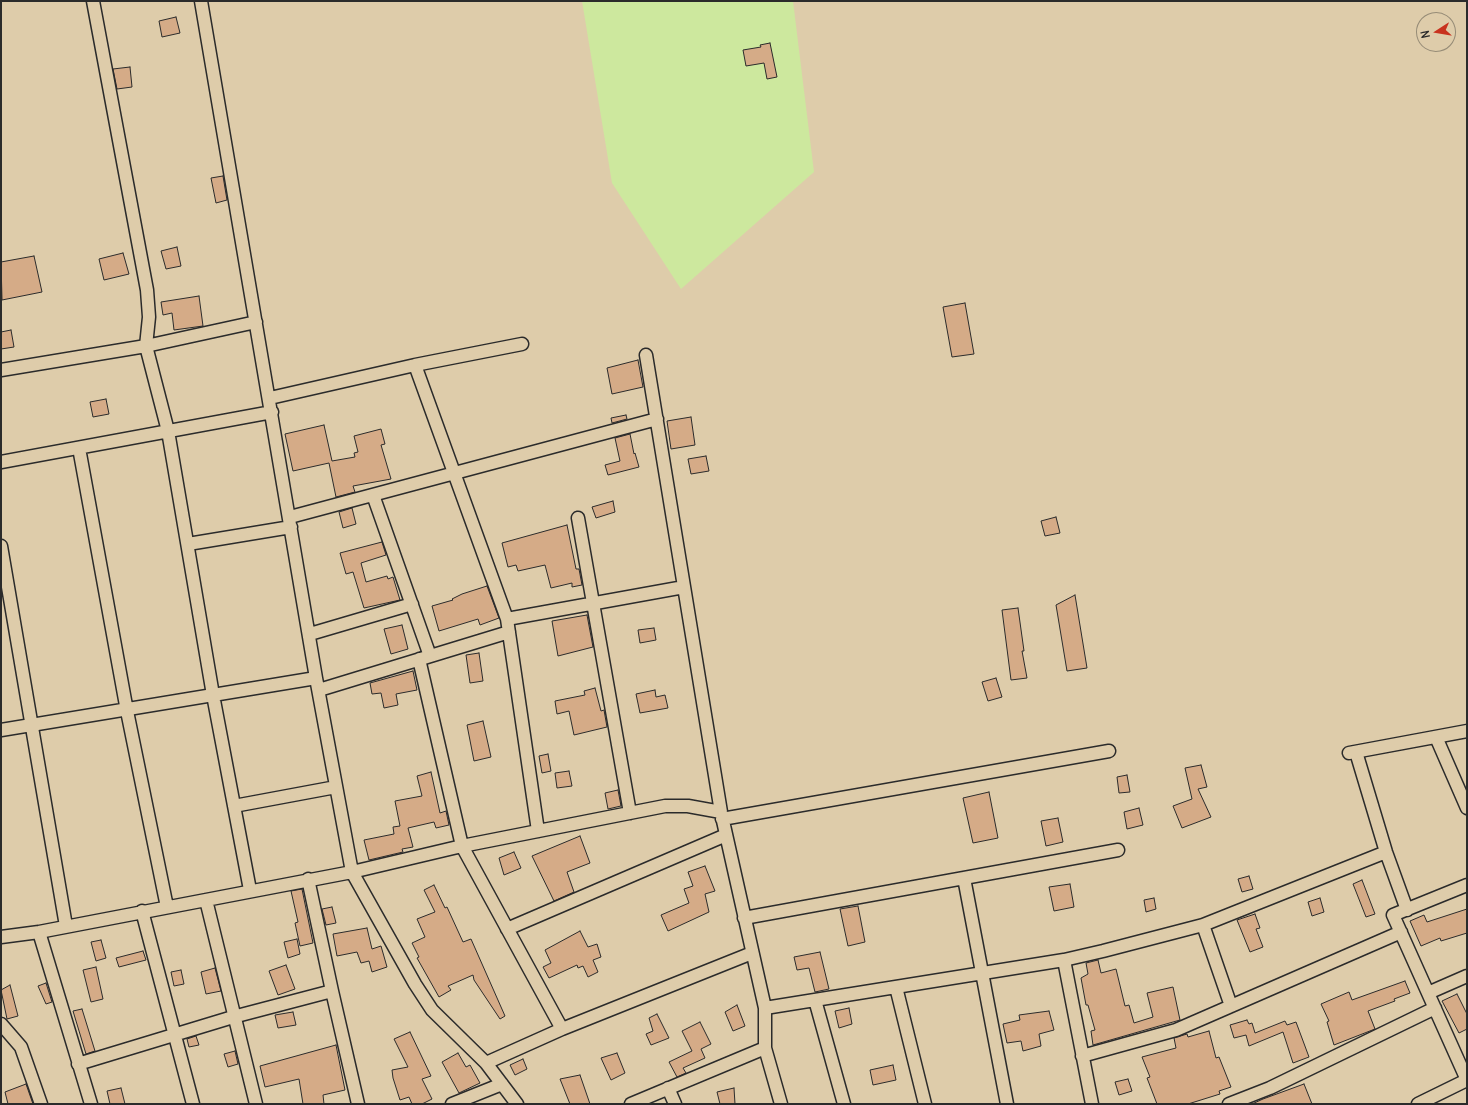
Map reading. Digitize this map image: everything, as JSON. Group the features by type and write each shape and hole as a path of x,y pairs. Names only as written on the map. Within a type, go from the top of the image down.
{"street":[{"path":"93,1 147,290 149,317 146,346 168,431 213,695 250,890"},
{"path":"201,1 318,684 352,872 414,984 432,1010 486,1063 517,1104"},
{"path":"1,370 146,346 256,322"},
{"path":"270,398 415,365 522,344"},
{"path":"646,355 722,815 764,1008 765,1048 781,1104"},
{"path":"415,365 507,619 538,831"},
{"path":"1,462 272,412"},
{"path":"188,544 290,522 374,495 656,419"},
{"path":"79,448 126,711 167,907"},
{"path":"374,495 412,604 425,658 462,846 562,1029"},
{"path":"578,518 630,813"},
{"path":"1,546 66,926"},
{"path":"507,619 684,587"},
{"path":"310,634 412,604"},
{"path":"1,730 31,724 126,711 213,695 318,684 425,658 509,632"},
{"path":"1407,910 1352,753 1467,731"},
{"path":"1436,737 1467,808"},
{"path":"1,938 206,900 308,879 352,872 462,846 630,813 679,805 722,815 1109,751"},
{"path":"234,806 336,787"},
{"path":"507,929 726,835"},
{"path":"744,918 1118,850"},
{"path":"764,1008 1064,960 1103,952 1203,925 1386,852"},
{"path":"964,878 1007,1104"},
{"path":"308,879 358,1104"},
{"path":"1418,1104 1467,1080 1393,915 1467,886"},
{"path":"206,900 233,1017 256,1104"},
{"path":"142,911 192,1104"},
{"path":"1203,925 1231,1006"},
{"path":"39,932 91,1104"},
{"path":"1082,1056 1176,1030 1401,932"},
{"path":"486,1063 562,1029 752,953"},
{"path":"1064,960 1092,1104"},
{"path":"1428,993 1467,976"},
{"path":"896,987 925,1104"},
{"path":"78,1064 233,1017 332,991"},
{"path":"815,1000 844,1104"},
{"path":"1229,1104 1270,1088 1434,1008"},
{"path":"1,1024 21,1047 41,1104"},
{"path":"631,1104 765,1048"},
{"path":"452,1104 502,1084"},
{"path":"668,1088 674,1104"}],"green space":[{"path":"582,1 793,1 814,172 681,289 612,183"}],"building":[{"path":"176,17 180,33 162,37 159,21"},
{"path":"770,43 777,77 767,79 764,63 746,66 743,50 761,47 760,45"},
{"path":"130,67 132,87 117,89 113,69"},
{"path":"223,176 227,200 216,203 211,178"},
{"path":"177,247 181,266 166,269 161,251"},
{"path":"123,253 129,274 104,280 99,259"},
{"path":"34,256 42,292 2,300 1,262"},
{"path":"199,296 203,326 174,330 172,313 163,315 161,302"},
{"path":"965,303 974,354 952,357 943,307"},
{"path":"11,330 14,347 1,349 1,332"},
{"path":"638,360 643,387 612,394 607,368"},
{"path":"106,399 109,414 93,417 90,402"},
{"path":"626,415 627,419 612,423 611,418"},
{"path":"691,417 695,445 671,449 667,421"},
{"path":"324,425 332,461 355,457 354,453 358,452 354,436 381,429 385,444 381,445 391,479 353,486 355,492 336,497 329,463 293,471 285,434"},
{"path":"630,434 634,454 635,453 639,467 608,475 605,465 620,461 615,438"},
{"path":"706,456 709,471 691,474 688,459"},
{"path":"613,501 615,512 596,518 592,507"},
{"path":"352,508 356,524 343,528 339,512"},
{"path":"1056,517 1060,533 1045,536 1041,521"},
{"path":"567,525 576,569 579,569 582,585 572,587 572,583 551,588 545,565 518,571 516,565 508,567 502,543"},
{"path":"382,542 386,555 361,563 366,582 387,576 388,579 393,577 400,600 364,608 353,572 346,574 340,553"},
{"path":"487,586 499,618 480,625 478,619 439,631 432,606 453,600 452,599 462,594"},
{"path":"1075,595 1087,668 1067,671 1056,605"},
{"path":"1018,608 1024,651 1022,651 1027,678 1011,680 1002,610"},
{"path":"587,615 593,647 558,656 552,621"},
{"path":"402,625 408,649 391,654 384,629"},
{"path":"654,628 656,640 640,643 638,630"},
{"path":"479,653 483,681 470,683 466,655"},
{"path":"413,671 417,690 396,694 398,705 384,708 381,693 372,694 370,683"},
{"path":"996,678 1002,697 988,701 982,682"},
{"path":"595,688 601,711 604,710 607,727 574,735 569,711 557,714 555,701 585,695 584,691"},
{"path":"655,690 656,697 665,695 668,708 640,713 636,694"},
{"path":"483,721 491,757 474,761 467,725"},
{"path":"548,754 551,771 542,773 539,756"},
{"path":"1201,765 1207,787 1198,789 1211,817 1182,828 1173,806 1192,799 1185,768"},
{"path":"569,771 572,786 557,788 555,773"},
{"path":"431,772 440,813 446,811 449,825 436,828 434,822 408,828 413,847 402,849 403,852 369,860 364,840 394,834 393,827 400,826 395,801 422,796 417,776"},
{"path":"1127,775 1130,792 1119,793 1117,777"},
{"path":"618,790 621,806 608,809 605,793"},
{"path":"989,792 998,838 973,843 963,798"},
{"path":"1139,808 1143,825 1127,829 1124,812"},
{"path":"1058,818 1063,842 1046,846 1041,821"},
{"path":"580,836 590,863 567,872 574,892 554,901 532,856"},
{"path":"514,852 521,868 504,875 499,858"},
{"path":"705,866 715,891 705,894 709,912 668,931 661,915 689,903 684,889 693,886 688,872"},
{"path":"1249,876 1253,889 1242,892 1238,879"},
{"path":"1362,880 1375,914 1366,917 1353,884"},
{"path":"1070,884 1074,907 1054,911 1049,887"},
{"path":"434,885 445,908 447,907 463,942 471,939 505,1016 500,1019 474,980 473,975 448,986 451,990 439,997 417,958 419,957 412,943 425,937 417,919 435,912 424,890"},
{"path":"302,889 313,943 300,946 295,923 298,922 291,891"},
{"path":"1154,898 1156,909 1146,912 1144,900"},
{"path":"1320,898 1324,912 1312,916 1308,902"},
{"path":"858,906 865,942 848,946 840,909"},
{"path":"332,907 336,923 326,925 322,909"},
{"path":"1467,909 1467,933 1441,941 1440,938 1421,946 1410,921 1424,915 1427,922"},
{"path":"1255,914 1260,928 1256,929 1263,947 1250,952 1237,920"},
{"path":"367,928 372,949 381,946 387,967 372,972 369,961 361,963 357,952 337,956 333,934"},
{"path":"580,931 588,947 597,944 601,957 593,960 598,972 588,977 583,966 578,968 577,965 549,978 543,967 551,963 545,950"},
{"path":"297,939 300,954 288,958 284,942"},
{"path":"101,940 106,958 96,961 91,942"},
{"path":"143,951 146,960 119,967 116,958"},
{"path":"820,952 829,989 815,992 809,968 797,970 794,957"},
{"path":"1098,960 1101,973 1116,969 1125,1006 1129,1005 1134,1023 1153,1017 1147,993 1173,987 1180,1020 1093,1045 1091,1031 1095,1030 1088,1005 1086,1005 1081,978 1088,974 1086,963"},
{"path":"286,965 295,989 278,995 269,971"},
{"path":"96,967 103,999 91,1002 83,970"},
{"path":"215,968 221,991 206,994 201,972"},
{"path":"181,970 184,984 174,986 171,972"},
{"path":"1405,981 1410,993 1394,999 1395,1001 1368,1011 1375,1029 1334,1045 1327,1022 1329,1021 1321,1004 1349,992 1352,1000"},
{"path":"46,983 52,1002 46,1004 38,986"},
{"path":"10,985 18,1016 7,1019 1,990"},
{"path":"1457,994 1467,1014 1467,1029 1459,1033 1442,1001"},
{"path":"737,1005 745,1026 733,1031 725,1012"},
{"path":"849,1008 852,1024 839,1028 835,1011"},
{"path":"82,1009 95,1051 86,1054 73,1011"},
{"path":"1049,1011 1054,1030 1039,1034 1041,1046 1023,1051 1021,1041 1007,1043 1003,1024 1020,1020 1019,1015"},
{"path":"293,1012 296,1025 278,1028 275,1015"},
{"path":"657,1014 669,1038 651,1045 646,1034 653,1031 649,1018"},
{"path":"1247,1020 1249,1024 1252,1023 1255,1033 1285,1021 1287,1025 1296,1022 1309,1057 1293,1063 1283,1032 1249,1046 1246,1035 1234,1038 1230,1025"},
{"path":"700,1022 711,1044 701,1049 705,1058 683,1068 686,1073 677,1077 669,1062 692,1051 682,1031"},
{"path":"1209,1031 1216,1058 1219,1057 1231,1087 1219,1091 1220,1094 1188,1104 1157,1104 1147,1078 1150,1077 1142,1057 1176,1048 1174,1038 1187,1034 1188,1037"},
{"path":"410,1032 431,1076 422,1079 432,1099 422,1104 412,1104 409,1097 400,1100 393,1078 392,1070 408,1067 394,1039"},
{"path":"196,1036 199,1045 189,1047 187,1039"},
{"path":"336,1045 345,1090 323,1095 324,1104 303,1104 299,1079 265,1087 260,1066"},
{"path":"235,1051 238,1064 228,1067 224,1054"},
{"path":"458,1053 466,1067 470,1065 480,1083 459,1093 442,1062"},
{"path":"617,1053 625,1073 611,1080 601,1058"},
{"path":"523,1059 527,1069 515,1075 510,1065"},
{"path":"893,1065 896,1080 873,1085 870,1070"},
{"path":"580,1075 590,1104 570,1104 560,1079"},
{"path":"1128,1079 1132,1091 1119,1095 1115,1082"},
{"path":"26,1084 33,1104 8,1104 5,1092"},
{"path":"1304,1084 1312,1104 1252,1104 1263,1099"},
{"path":"121,1088 125,1104 110,1104 107,1091"},
{"path":"734,1088 735,1104 720,1104 717,1092"}]}
